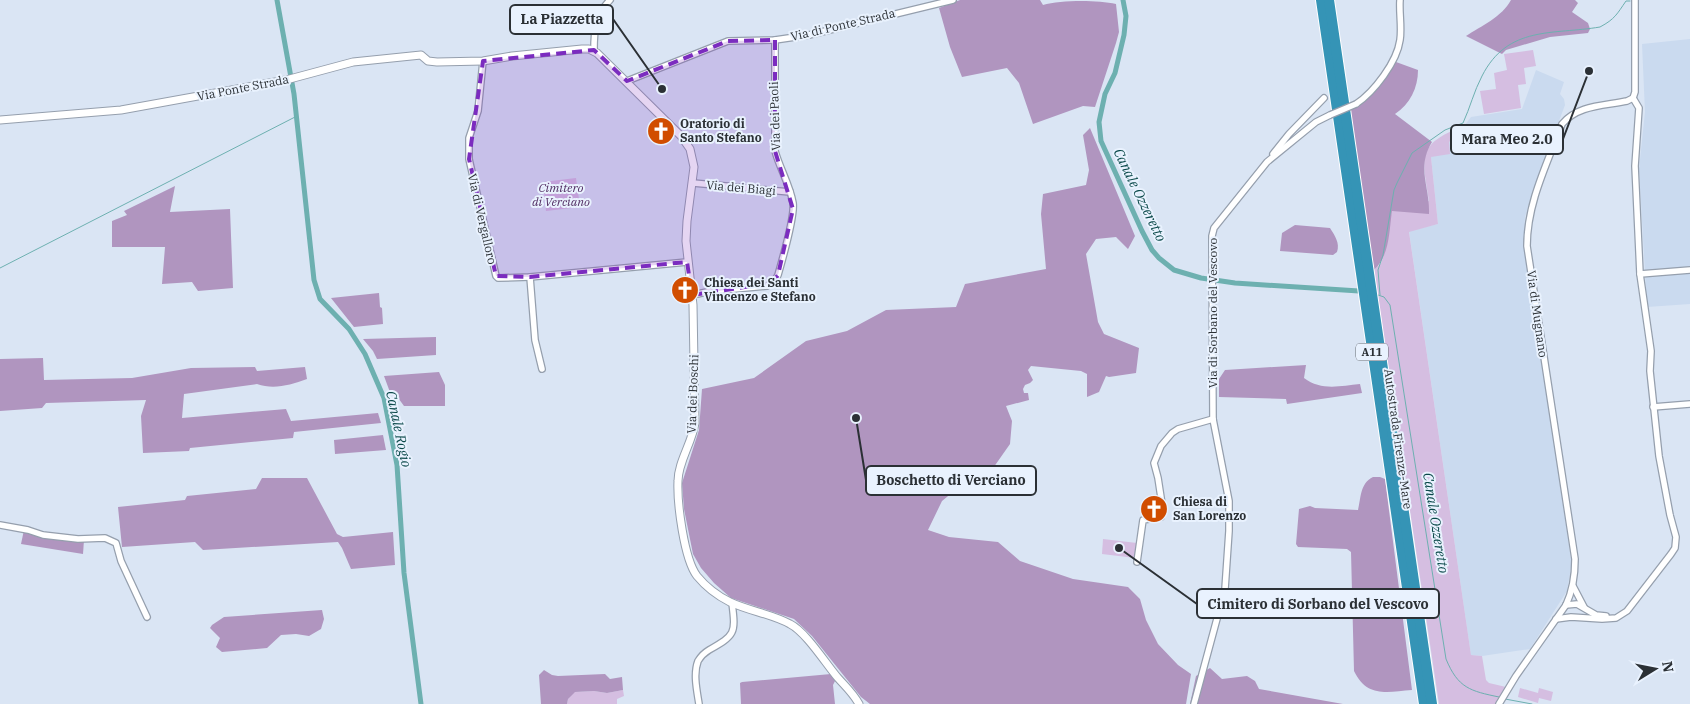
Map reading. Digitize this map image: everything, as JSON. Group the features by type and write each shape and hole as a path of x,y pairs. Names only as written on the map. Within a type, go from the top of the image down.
{"highway":[{"name":"Autostrada Firenze-Mare","path":"1321,0 1424,704"},
{"name":"Autostrada Firenze-Mare","path":"1329,0 1432,704"}],"street":[{"path":"594,50 594,33 597,18 603,7 610,0"},
{"name":"Via di Ponte Strada","path":"627,81 728,41 774,40 834,30 953,0"},
{"name":"Via di Sorbano del Vescovo","path":"1194,704 1225,589 1229,531 1229,501 1213,419 1212,236 1214,228 1267,162 1316,122 1356,104 1371,92 1388,69 1398,50 1400,39 1400,0"},
{"path":"1556,619 1576,617 1616,618 1628,611 1671,554 1675,548 1676,541 1666,496 1653,407 1650,371 1651,351 1640,274 1635,166 1639,108 1633,98 1636,92 1634,0"},
{"name":"Via dei Paoli","path":"692,295 712,291 767,286 776,280 778,275 794,209 790,192 775,152 774,40"},
{"path":"483,61 512,56 573,50 594,50 627,81"},
{"name":"Via Ponte Strada","path":"0,120 121,110 286,80 352,62 419,55 436,62 483,61"},
{"name":"Via di Vergalloro","path":"483,61 478,111 469,138 469,159 498,278 530,277 687,262"},
{"name":"Via dei Boschi","path":"627,81 686,142 693,156 693,183 687,221 687,262 692,295 695,423 692,440 678,478 681,520 689,558 696,575 711,590 732,603 791,624 802,634 853,694 859,704"},
{"path":"1267,162 1289,134 1324,98"},
{"name":"Via di Mugnano","path":"1499,704 1566,605 1572,586 1575,559 1528,256 1527,228 1530,210 1562,124 1568,116 1579,110 1627,101 1633,98"},
{"name":"Via dei Biagi","path":"693,183 790,192"},
{"path":"1640,274 1690,270"},
{"path":"530,277 535,340 542,369"},
{"path":"1653,407 1690,404"},
{"path":"1137,562 1143,520 1161,517 1162,504 1154,463 1161,446 1178,429 1213,419"},
{"path":"0,526 28,530 43,535 105,538 116,543 121,560 148,617"},
{"path":"1572,586 1584,607"},
{"path":"699,704 696,680 698,663 701,656 730,636 734,626 732,603"},
{"path":"1566,605 1578,604 1596,614 1616,618"},
{"path":"1566,605 1576,617"}],"highlighted area":[{"path":"775,40 775,151 793,209 778,275 772,283 692,295 687,262 530,277 496,276 469,159 483,61 594,50 627,81 728,41"}],"shaded area":[{"path":"960,0 1040,0 1043,5 1079,1 1116,4 1119,32 1095,107 1083,106 1033,124 1019,83 1007,68 962,77 950,47 939,8"},
{"path":"1511,0 1575,0 1578,3 1572,12 1588,23 1590,29 1588,33 1550,37 1506,50 1502,54 1466,36 1497,16"},
{"path":"1690,39 1690,304 1647,307 1639,169 1645,112 1642,44"},
{"path":"1396,62 1418,70 1417,83 1412,95 1395,114 1432,142 1427,151 1424,169 1429,214 1392,211 1386,250 1374,270 1350,110 1366,100"},
{"path":"1536,70 1564,82 1560,94 1564,99 1565,105 1531,196 1525,217 1524,242 1571,568 1567,591 1530,649 1482,656 1471,655 1409,231 1438,224 1431,157 1456,136 1465,135 1464,126 1471,117 1522,109"},
{"path":"1090,128 1135,236 1128,249 1116,237 1096,239 1086,254 1098,322 1104,334 1139,348 1136,373 1106,376 1099,392 1087,397 1087,374 1081,371 1031,366 1028,370 1033,380 1025,385 1023,389 1024,393 1028,393 1029,400 1006,406 1012,421 1010,444 977,491 953,492 942,501 928,530 949,537 998,542 1020,561 1073,579 1128,587 1140,599 1146,620 1158,644 1178,665 1191,674 1186,704 870,704 861,697 812,636 794,619 731,598 701,568 693,554 684,509 682,483 699,430 702,389 754,378 806,341 847,331 886,310 956,307 965,284 1046,269 1041,214 1043,194 1086,185 1089,170 1083,135"},
{"path":"175,186 170,212 230,209 233,288 198,291 192,282 162,284 165,247 112,247 112,221 127,215 124,211"},
{"path":"1295,225 1330,228 1337,243 1337,252 1333,255 1280,251 1282,233"},
{"path":"379,293 383,324 354,327 331,298"},
{"path":"436,337 436,355 377,359 363,339"},
{"path":"43,358 44,380 132,378 191,368 255,367 257,371 305,367 307,379 288,385 270,387 257,384 184,394 182,418 286,409 291,421 378,413 381,423 294,432 293,438 190,448 189,451 143,453 141,416 146,400 46,403 42,408 0,411 0,359"},
{"path":"1306,365 1304,378 1310,382 1331,387 1360,384 1362,393 1287,404 1286,399 1219,397 1219,379 1225,370"},
{"path":"439,372 445,385 445,406 404,406 396,395 391,395 384,376"},
{"path":"383,435 386,450 335,454 334,440"},
{"path":"1373,477 1385,479 1412,690 1386,692 1371,689 1359,680 1354,671 1351,552 1347,549 1298,547 1296,544 1299,509 1310,506 1315,508 1358,510 1363,487"},
{"path":"262,478 307,478 337,534 343,537 393,532 395,565 351,569 338,542 203,550 195,542 122,547 118,507 185,500 187,496 256,489"},
{"path":"24,530 84,540 83,554 21,544"},
{"path":"322,610 324,619 321,629 309,636 296,634 281,635 267,648 222,652 216,647 220,638 210,628 224,617"},
{"path":"1210,668 1222,679 1247,676 1255,681 1259,689 1343,704 1190,704 1196,676"},
{"path":"544,670 558,676 605,674 610,679 622,677 623,690 607,693 594,691 575,692 568,699 567,704 541,704 539,675"},
{"path":"832,672 835,681 833,685 835,704 741,704 740,683 742,682 831,674"}],"green space":[{"path":"1533,50 1536,66 1524,68 1526,84 1518,85 1521,108 1484,114 1480,91 1496,89 1494,73 1507,70 1504,54"},
{"path":"1464,126 1465,135 1456,136 1449,142 1450,154 1431,157 1438,224 1409,232 1471,655 1482,656 1486,680 1489,683 1506,687 1496,704 1439,704 1374,270 1381,263 1392,211 1429,201 1424,163 1430,146 1437,139"},
{"name":"Cimitero di Verciano","path":"576,178 580,207 546,211 543,182"},
{"path":"1103,539 1137,543 1135,558 1102,554"},
{"path":"1520,688 1538,693 1539,688 1553,692 1551,701 1539,698 1538,703 1518,697"},
{"path":"623,690 624,696 617,699 617,704 567,704 568,699 574,692 594,691 607,693"}],"waterway":[{"name":"Canale Rogio","path":"277,0 294,94 314,280 320,299 349,329 365,354 384,398 397,465 404,573 421,704"},
{"name":"Canale Ozzeretto","path":"1123,0 1126,16 1124,35 1115,73 1105,94 1099,122 1101,141 1152,250 1174,270 1201,278 1235,283 1359,291"},
{"path":"1380,295 1378,270 1383,255 1394,190 1412,153 1445,130 1463,123 1482,76 1493,60 1505,48 1518,40 1533,35 1600,27 1612,19 1626,1 1630,1"},
{"path":"0,268 297,116"},
{"name":"Canale Ozzeretto","path":"1378,295 1384,297 1390,305 1446,659 1455,676 1466,687 1480,693 1499,697"},
{"name":"Canale Ozzeretto","path":"1505,699 1532,704"}],"place":[{"name":"Mara Meo 2.0","path":"1589,71"},
{"name":"La Piazzetta","path":"662,89"},
{"name":"Oratorio di Santo Stefano","path":"661,131"},
{"name":"Chiesa dei Santi Vincenzo e Stefano","path":"685,290"},
{"name":"Boschetto di Verciano","path":"856,418"},
{"name":"Chiesa di San Lorenzo","path":"1154,509"},
{"name":"Cimitero di Sorbano del Vescovo","path":"1119,548"}]}
